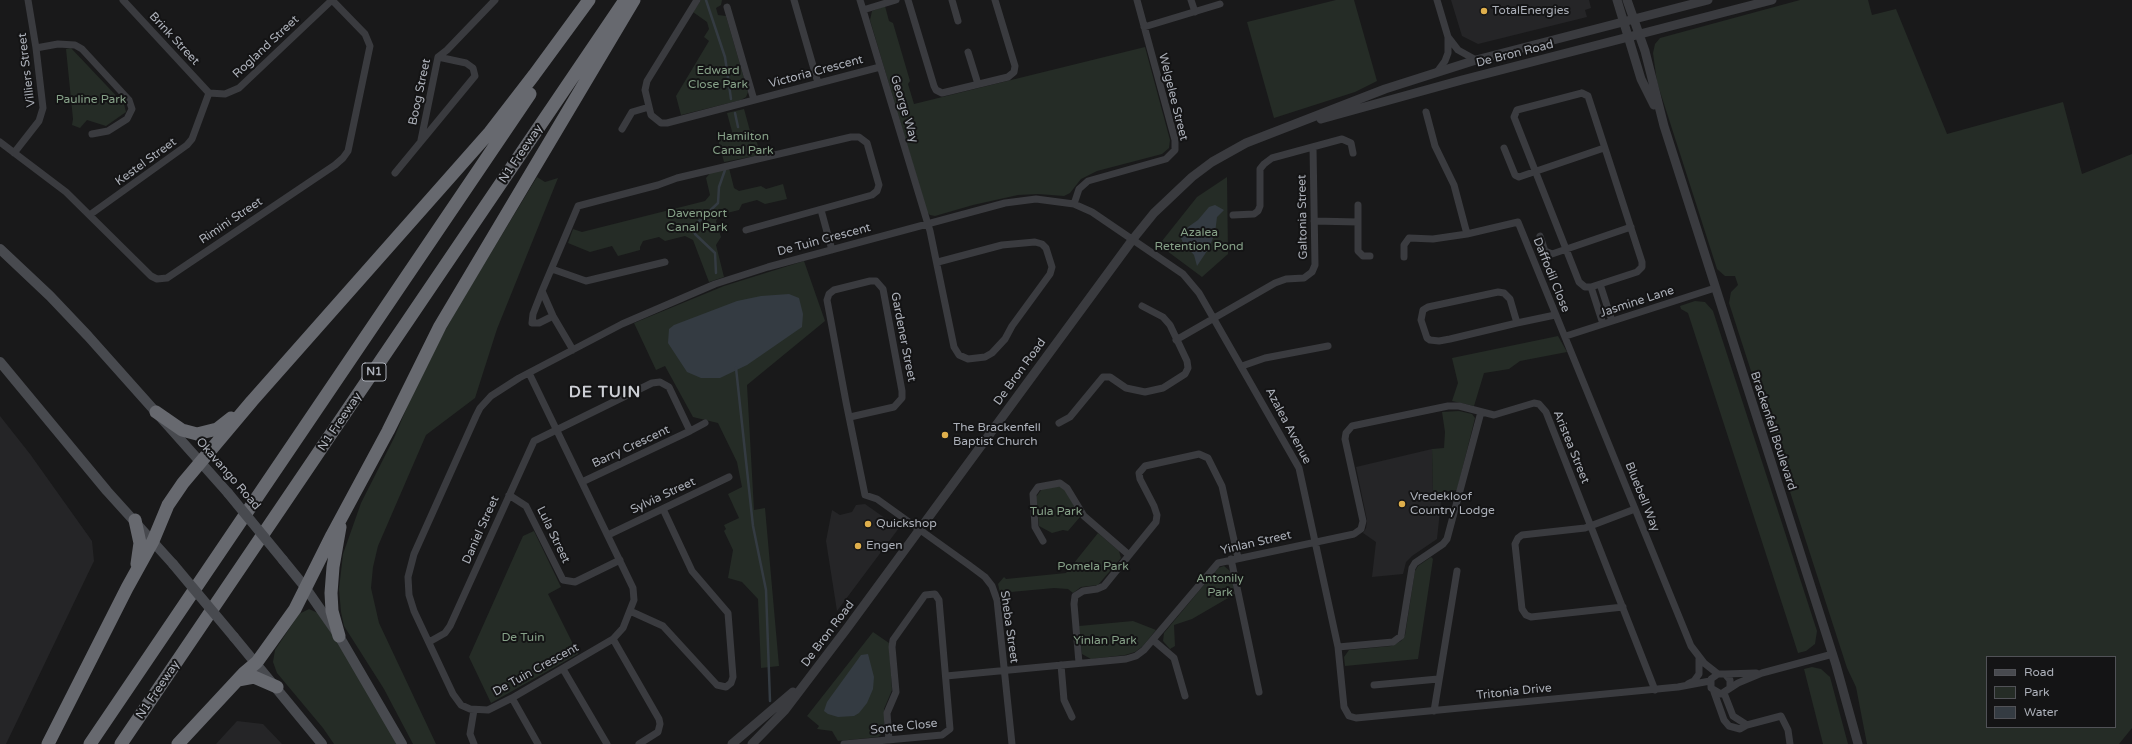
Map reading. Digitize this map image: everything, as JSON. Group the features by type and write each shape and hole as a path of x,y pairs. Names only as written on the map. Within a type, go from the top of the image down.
{"highway":[{"path":"48,744 127,588 153,541 168,505 183,483 252,401 490,132 589,0"},
{"name":"N1","path":"90,744 594,0"},
{"name":"N1 Freeway","path":"121,744 625,0"},
{"path":"178,744 237,680 257,662 282,629 343,516 440,326 634,0"},
{"path":"156,412 182,430 202,434 217,429 252,401"},
{"path":"339,636 331,603 331,578 343,516"},
{"path":"127,588 137,562 140,549 134,520"},
{"path":"237,680 254,677 277,687"}],"main road":[{"name":"Okavango Road","path":"0,249 77,325 156,412 228,493 305,587 339,636 402,744"},
{"path":"0,362 107,491 174,564 234,637 257,662 322,744"}],"street":[{"name":"Villiers Street","path":"14,153 42,114 36,48 28,0"},
{"name":"Brink Street","path":"123,0 209,93"},
{"name":"Rogland Street","path":"209,93 225,94 239,88 332,0"},
{"name":"Rimini Street","path":"0,142 66,192 91,214 151,276 158,279 167,278 343,158 348,151 370,46 365,34 332,0"},
{"name":"Boog Street","path":"421,141 438,57 448,50 495,0"},
{"name":"Victoria Crescent","path":"697,0 647,81 645,90 653,117 664,123 880,67"},
{"path":"794,0 818,83"},
{"name":"George Way","path":"860,0 938,262 955,350 961,357 968,359 990,355 1005,339 1012,326 1050,274 1052,267 1046,248 1042,244 1035,242 1002,245 938,262"},
{"path":"863,10 896,0"},
{"path":"908,0 936,90 944,93 1011,76 1015,70 995,0"},
{"path":"952,0 958,21"},
{"name":"Welgelee Street","path":"1074,204 1079,189 1088,181 1166,159 1175,150 1175,140 1137,0"},
{"path":"1191,0 1195,12"},
{"path":"1436,72 1445,61 1448,53 1448,37 1437,0"},
{"name":"Brackenfell Boulevard","path":"1617,0 1624,21 1645,51 1664,126 1833,654 1858,744"},
{"name":"Brackenfell Boulevard","path":"1627,0 1633,18 1634,36"},
{"name":"De Bron Road","path":"752,744 785,710 810,678 920,531 1133,239 1159,208 1192,176 1222,156 1266,134 1436,72 1633,18 1708,0"},
{"name":"De Bron Road","path":"1266,134 1462,80 1772,0"},
{"path":"1144,27 1220,4"},
{"path":"727,7 754,100"},
{"path":"1448,37 1458,50 1476,60"},
{"path":"36,48 58,44 75,45 82,49 129,100 132,109 127,119 108,131 92,134"},
{"path":"968,52 978,84"},
{"path":"395,173 475,76 473,68 466,63 438,57"},
{"name":"Kestel Street","path":"91,214 187,145 192,139 209,93"},
{"path":"1582,93 1585,94 1588,96 1604,148 1631,227 1642,267 1637,272 1591,287 1585,287 1579,282 1537,171 1514,117 1517,110 1582,93"},
{"path":"622,129 634,111 649,107"},
{"path":"1404,258 1404,245 1409,238 1433,239 1467,234 1454,185 1435,146 1426,112"},
{"path":"553,316 539,324 532,322 533,314 575,210 580,204 743,161 775,156 852,137 863,139 868,145 879,181 877,191 869,196 746,230"},
{"path":"1233,215 1254,214 1259,209 1260,172 1264,164 1276,156 1345,140 1352,145 1353,153"},
{"name":"Galtonia Street","path":"1214,317 1278,281 1304,278 1310,275 1315,265 1313,147"},
{"path":"1504,148 1516,177 1604,148"},
{"name":"De Tuin Crescent","path":"529,373 620,560 634,591 634,600 622,631 613,639 512,698 488,710 474,710 465,707 455,698 414,611 409,595 408,577 414,554 480,408 491,396 529,373 622,324 688,295 768,267 1019,200 1054,200 1074,204 1092,212 1133,239"},
{"path":"1358,205 1358,252 1363,256 1370,256"},
{"path":"820,210 832,250"},
{"path":"1314,221 1358,222"},
{"name":"Daffodil Close","path":"1467,234 1518,222 1555,315 1566,336"},
{"path":"1540,236 1548,254 1631,227"},
{"name":"Azalea Avenue","path":"1133,239 1183,274 1199,293 1299,468 1338,648 1346,715"},
{"path":"552,269 586,281 664,262"},
{"name":"Gardener Street","path":"850,417 894,407 900,402 902,395 883,289 876,281 870,281 834,290 829,294 827,300 865,495 877,499 920,531"},
{"path":"1600,284 1612,321"},
{"path":"1591,287 1603,324"},
{"name":"Jasmine Lane","path":"1566,336 1715,288"},
{"path":"542,292 553,316 573,350"},
{"path":"1517,323 1510,299 1504,293 1498,292 1428,307 1423,310 1421,320 1427,338 1434,341 1555,315"},
{"path":"1059,423 1070,417 1103,377 1110,377 1126,388 1145,392 1158,390 1185,374 1188,364 1170,325 1163,317 1142,306"},
{"path":"1176,340 1214,317"},
{"name":"Bluebell Way","path":"1566,336 1634,509 1691,646 1702,661"},
{"path":"1242,366 1266,358 1328,346"},
{"path":"556,430 652,383 660,382 671,390 690,431"},
{"name":"Aristea Street","path":"1316,541 1356,533 1362,526 1361,513 1345,439 1349,428 1448,406 1459,406 1494,415 1534,403 1543,407 1655,690"},
{"path":"1338,648 1393,642 1401,636 1412,568 1415,563 1443,544 1447,539 1481,412"},
{"name":"Barry Crescent","path":"582,482 706,423"},
{"name":"Daniel Street","path":"428,642 445,633 450,626 508,495 533,443 556,430"},
{"path":"1079,663 1074,604 1075,596 1083,591 1098,589 1104,586 1154,525 1157,518 1154,506 1140,479 1141,470 1148,464 1199,454 1208,458 1220,480 1259,692"},
{"name":"Sylvia Street","path":"608,535 729,477"},
{"path":"1043,541 1035,527 1033,494 1036,489 1041,486 1060,483 1067,488 1084,516 1129,555"},
{"name":"Lula Street","path":"508,495 526,506 563,580 575,582 620,560"},
{"path":"630,612 663,626 717,686 726,686 731,683 732,677 728,613 690,568 663,509"},
{"path":"1623,607 1531,616 1526,615 1522,609 1515,544 1518,538 1525,534 1591,526 1634,509"},
{"name":"Sheba Street","path":"920,531 969,564 985,577 992,586 997,600 1010,742"},
{"name":"Yinlan Street","path":"1003,671 1131,658 1140,654 1153,640 1215,565 1234,559 1316,541"},
{"path":"1434,711 1438,679 1457,572"},
{"path":"889,740 886,713 896,692 893,640 925,596 930,593 935,594 939,600 946,676 1003,671"},
{"path":"613,639 659,719 658,732 639,744"},
{"path":"1153,640 1174,658 1185,696"},
{"path":"1712,685 1727,690 1762,673 1833,654"},
{"path":"1702,661 1730,680 1727,690 1733,716 1746,724"},
{"path":"1702,661 1726,723 1736,729 1742,728 1746,724 1781,716 1788,730 1790,744"},
{"path":"1682,687 1697,678 1702,661"},
{"path":"1060,665 1064,700 1072,717"},
{"path":"563,669 607,744"},
{"path":"1712,685 1721,674 1762,673"},
{"name":"Sonte Close","path":"844,744 942,735 947,733 951,724 946,676"},
{"name":"De Bron Road","path":"732,744 810,678"},
{"path":"1374,685 1438,679"},
{"name":"Tritonia Drive","path":"1346,715 1356,718 1712,685"},
{"path":"512,698 538,744"},
{"path":"474,710 470,734 474,744"}],"shaded area":[{"path":"1451,0 1589,0 1591,8 1585,10 1587,17 1478,44 1462,36"},
{"path":"0,416 30,454 92,541 94,561 6,744 0,744"},
{"name":"Vredekloof Country Lodge","path":"1432,449 1433,493 1442,492 1437,539 1412,556 1406,562 1403,574 1372,577 1376,542 1363,533 1366,528 1367,520 1356,467"},
{"path":"865,504 899,528 837,611 826,541 832,510 840,515 852,512 856,505"},
{"path":"237,721 263,724 282,744 216,744"}],"green space":[{"name":"Edward Close Park","path":"701,0 722,0 721,5 716,8 718,15 726,16 748,92 746,97 741,100 681,115 676,96 709,41 704,37 709,29 707,22 693,12"},
{"path":"1336,0 1354,0 1377,81 1355,92 1274,118 1247,22"},
{"path":"1800,0 1868,0 1872,15 1896,9 1947,134 2063,102 2082,174 2132,154 2132,728 2119,744 1867,744 1856,687 1847,668 1729,303 1731,292 1738,285 1735,276 1725,276 1717,269 1657,82 1653,53 1655,44 1660,38"},
{"path":"885,6 889,21 893,23 910,81 908,84 914,104 1145,47 1170,140 1169,148 1162,154 1097,171 1081,179 1070,193 1064,196 1038,194 1018,195 973,205 935,216 930,215 927,212 870,20 872,11"},
{"name":"Pauline Park","path":"71,48 124,104 126,112 106,126 87,120 80,128 72,125 73,119 66,49"},
{"name":"Hamilton Canal Park","path":"744,109 750,131 754,130 760,155 724,162 718,139 733,135 727,113"},
{"name":"Davenport Canal Park","path":"729,168 734,188 739,191 761,186 766,189 783,184 787,199 765,204 757,200 742,204 739,210 719,215 716,221 721,237 716,245 724,277 709,282 693,240 685,236 665,241 659,237 643,241 640,250 618,256 612,246 590,252 568,243 573,229 582,232 705,201 710,195 706,178 711,172"},
{"path":"537,177 545,182 558,178 497,329 475,398 426,435 378,546 373,567 371,588 379,623 436,744 413,744 384,689 344,626 339,589 343,554 361,503 394,438 420,376 458,307"},
{"name":"Azalea Retention Pond","path":"1227,177 1228,254 1202,277 1163,248 1162,241 1197,197"},
{"path":"804,261 825,321 747,385 754,510 765,508 779,666 761,668 758,599 742,582 728,578 733,550 724,531 726,529 724,525 739,518 728,494 742,487 737,462 718,423 693,417 665,366 656,370 634,323 724,286"},
{"path":"1695,301 1705,302 1713,311 1817,631 1815,644 1806,651 1798,653 1688,313 1681,309 1680,306"},
{"path":"1558,336 1567,352 1520,361 1509,369 1484,373 1474,406 1452,401 1458,383 1452,358"},
{"path":"1459,411 1472,414 1475,418 1457,490 1433,493 1432,449 1444,448 1445,432 1442,412"},
{"name":"Tula Park","path":"1060,486 1065,489 1080,517 1068,531 1063,530 1052,533 1039,526 1036,497 1042,489"},
{"name":"De Tuin","path":"534,531 561,587 548,594 578,654 491,703 469,657 523,536"},
{"name":"Pomela Park","path":"1098,533 1119,551 1121,558 1098,585 1081,587 1073,593 1068,589 1054,588 1000,593 998,584 1004,577 1006,579 1066,573"},
{"path":"1431,557 1433,559 1418,659 1345,666 1344,657 1349,650 1391,646 1401,641 1405,635 1415,571 1418,566"},
{"name":"Antonily Park","path":"1224,566 1230,571 1235,594 1192,619 1174,625 1175,646 1170,649 1163,641 1164,633 1218,568"},
{"path":"309,609 318,613 349,660 397,744 334,744 323,728 277,673 273,662 275,650 299,614"},
{"name":"Yinlan Park","path":"1133,621 1156,630 1143,646 1135,652 1125,655 1091,659 1082,654 1079,626"},
{"path":"873,632 889,643 892,690 884,709 884,733 878,737 838,741 832,731 817,729 819,726 807,716"},
{"path":"1812,667 1821,669 1830,677 1848,744 1823,744 1804,669"}],"water":[{"path":"1215,205 1224,210 1217,217 1215,233 1209,248 1197,266 1194,255 1183,243 1181,238 1188,227 1198,220 1209,207"},
{"path":"789,294 799,298 803,314 802,327 747,365 720,378 701,378 687,372 668,343 669,329 674,325 737,301 761,296"},
{"path":"868,654 874,677 873,689 867,703 859,713 854,716 838,717 828,714 824,711 827,702 861,655"}],"waterway":[{"path":"706,0 725,57 731,99"},
{"path":"735,113 738,127"},
{"path":"716,273 715,253 695,234 693,227 718,203 719,187 725,170"},
{"path":"736,368 753,526 766,590 770,701"}],"place":[{"name":"TotalEnergies","path":"1484,11"},
{"name":"The Brackenfell Baptist Church","path":"945,435"},
{"name":"Vredekloof Country Lodge","path":"1402,504"},
{"name":"Quickshop","path":"868,524"},
{"name":"Engen","path":"858,546"}],"district":[{"name":"DE TUIN","path":"605,393"}]}
